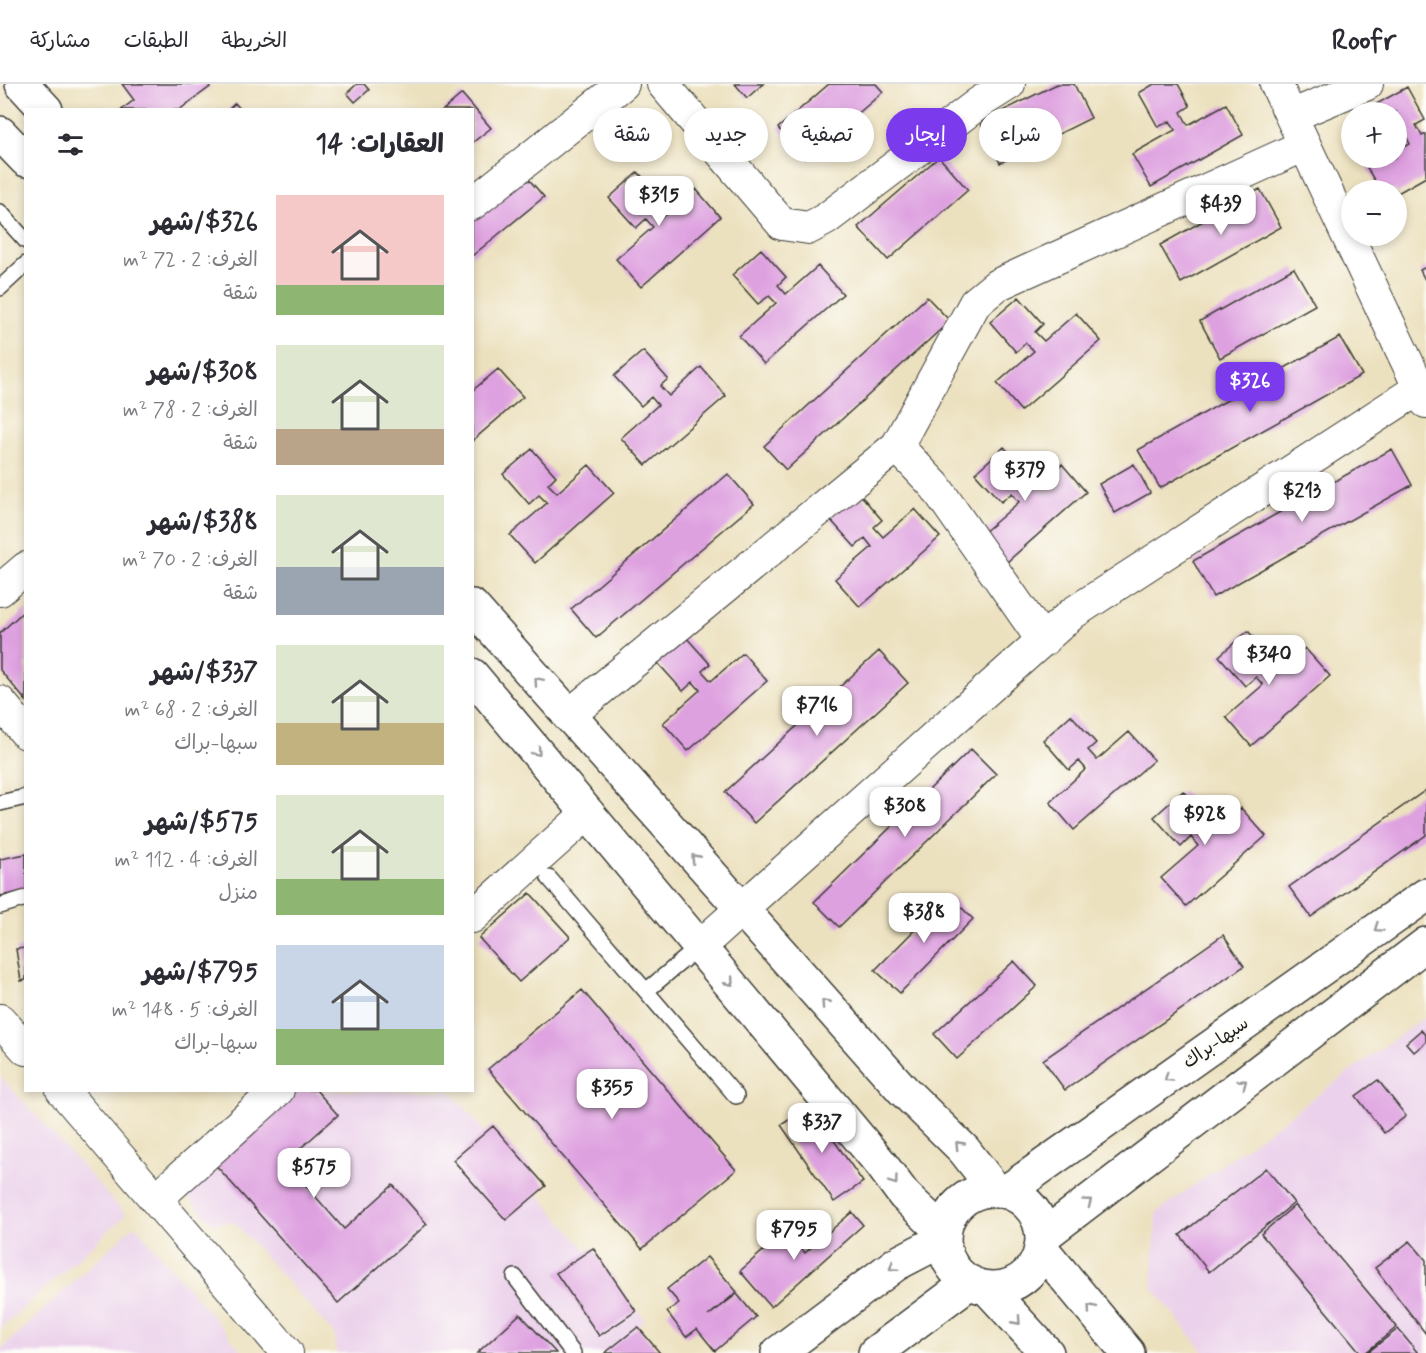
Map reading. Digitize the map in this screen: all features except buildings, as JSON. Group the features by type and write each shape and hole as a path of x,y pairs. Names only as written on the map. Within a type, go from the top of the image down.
{"main road":[{"path":"22,84 44,108"},
{"path":"0,133 24,158"},
{"path":"474,608 903,1090 964,1150 1001,1191 1027,1204 1035,1214 1042,1243 1128,1353"},
{"path":"474,677 882,1164 904,1195 944,1236"},
{"name":"سبها-براك","path":"1001,1191 1426,895"},
{"path":"875,1353 979,1285 1002,1287 1028,1274 1042,1243 1426,944"},
{"path":"1001,1191 981,1192 956,1207 948,1219 944,1236 951,1264 979,1285 1047,1353"},
{"path":"778,1353 896,1264 944,1236"}],"street":[{"path":"474,202 623,84"},
{"path":"663,84 782,224 809,228 826,219 973,94 1009,84"},
{"path":"700,946 1073,613 1424,392 1276,84"},
{"path":"1291,116 1367,84"},
{"path":"568,716 897,446 975,303 998,285 1305,145"},
{"path":"897,446 935,486 1043,641"},
{"path":"0,590 24,570"},
{"path":"0,702 24,731"},
{"path":"474,915 588,813"},
{"path":"0,1020 24,1047"},
{"path":"64,1092 287,1353"},
{"path":"156,1199 276,1092"}],"lane":[{"path":"0,212 24,239"},
{"path":"0,288 24,266"},
{"path":"0,803 24,797"},
{"path":"549,878 736,1096"},
{"path":"0,906 24,899"},
{"path":"646,991 700,946"},
{"path":"515,1277 573,1353"}],"shaded area":[{"path":"1426,1016 1426,1353 1205,1353 1152,1287 1156,1213"},
{"path":"0,1076 126,1215 0,1329"},
{"path":"293,1092 451,1092 645,1319 612,1353 336,1353 335,1335 234,1222 212,1223 180,1188"},
{"path":"135,1225 243,1353 0,1353 0,1350"}]}
